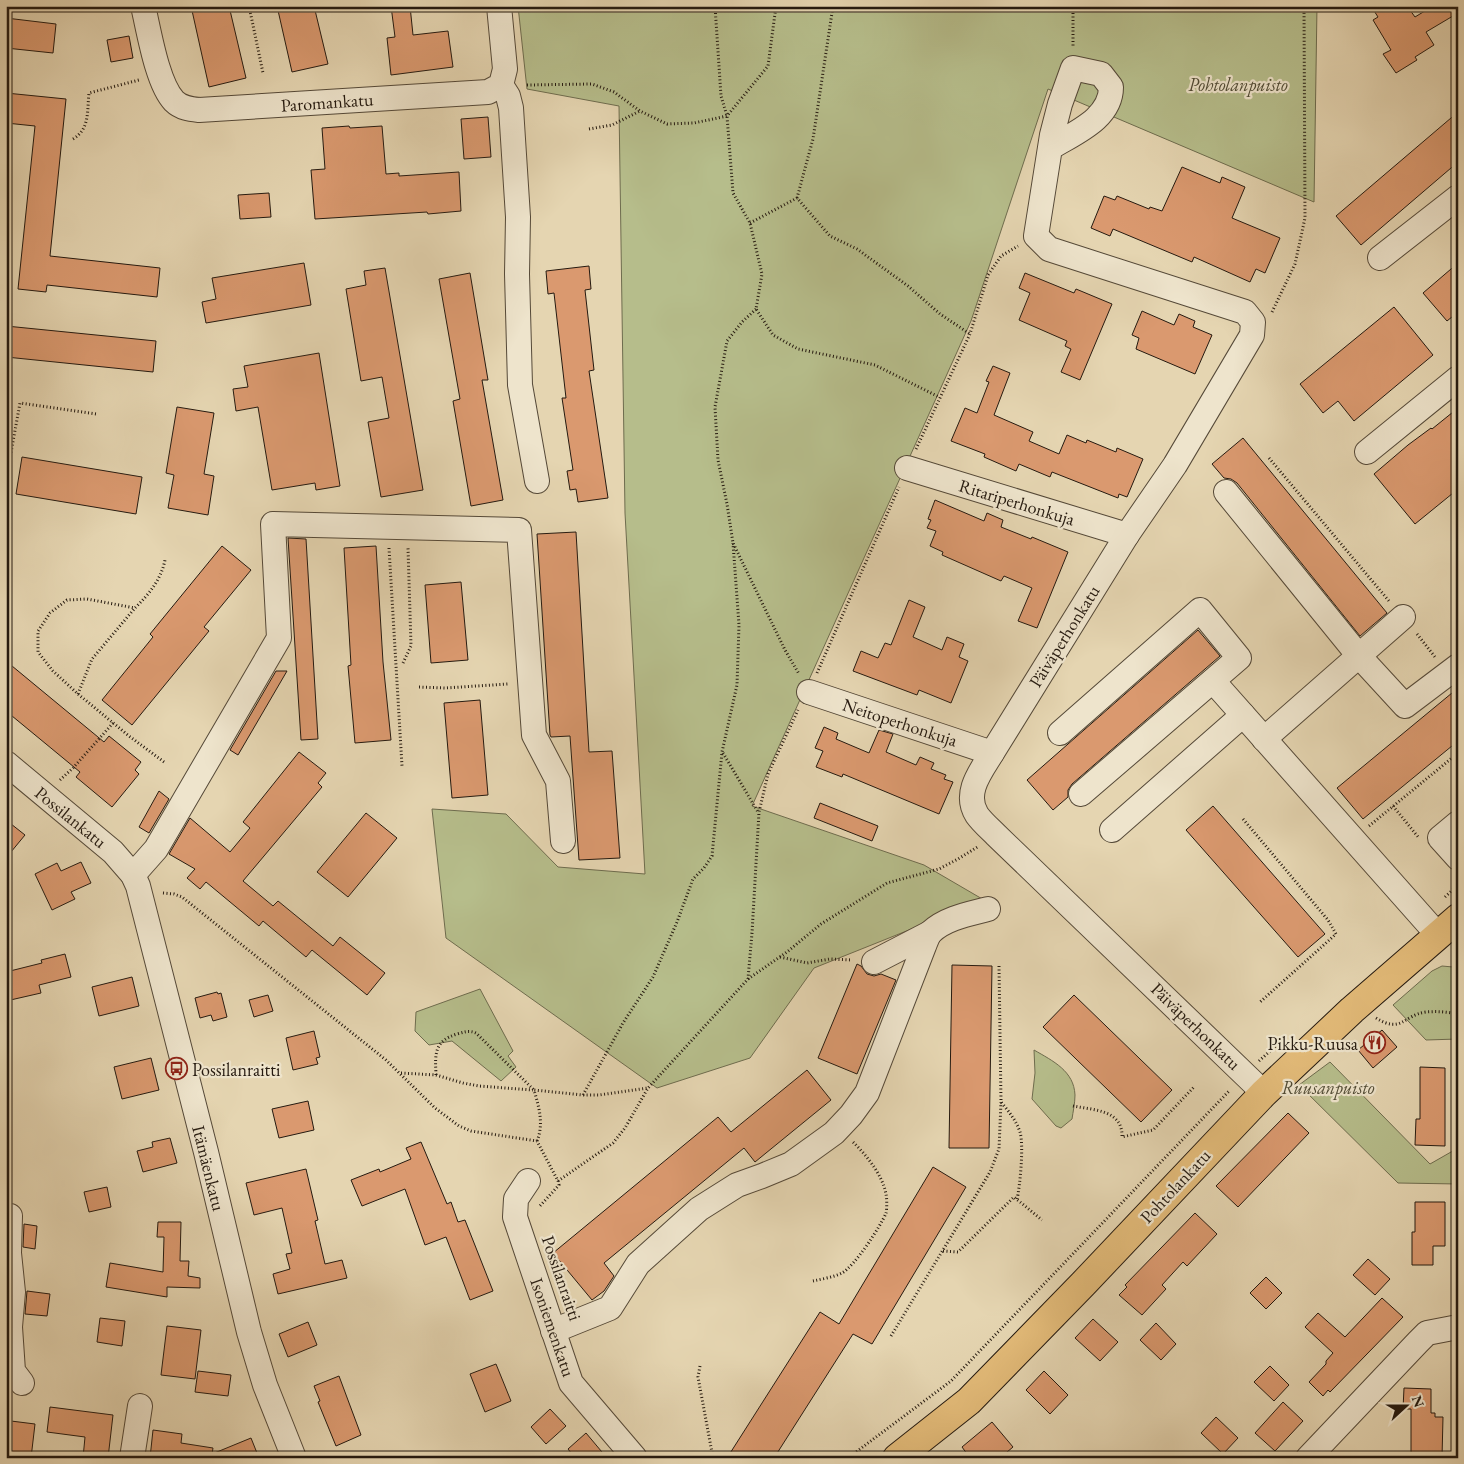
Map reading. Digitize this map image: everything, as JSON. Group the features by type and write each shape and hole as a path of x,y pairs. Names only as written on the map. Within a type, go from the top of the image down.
{"main road":[{"name":"Pohtolankatu","path":"897,1458 969,1401 1070,1298 1264,1093 1352,1010 1451,928"}],"street":[{"name":"Paromankatu","path":"143,6 161,78 175,102 185,109 199,110 488,92 501,85"},
{"path":"499,6 505,69 501,85 508,96 511,108 518,217 516,274 520,384 537,482"},
{"path":"1050,148 1096,120 1111,97 1111,87 1101,74 1073,68 1060,104 1050,148 1036,236 1049,249 1245,312 1253,322"},
{"path":"1380,258 1458,197"},
{"name":"Päiväperhonkatu","path":"1253,322 1252,335 1175,465 1128,535 992,753 971,792 972,803 977,814 996,835 1264,1093"},
{"path":"1366,452 1458,378"},
{"name":"Ritariperhonkuja","path":"907,468 1128,535"},
{"path":"1226,492 1359,656 1405,706 1453,670"},
{"path":"133,875 156,849 279,638 273,524 520,530 534,735 558,781 563,841"},
{"path":"1060,733 1200,610 1239,658 1081,794"},
{"path":"1264,739 1403,617"},
{"path":"1212,680 1353,839 1451,928"},
{"name":"Neitoperhonkuja","path":"809,692 992,753"},
{"path":"1112,830 1243,715"},
{"name":"Possilankatu","path":"6,763 114,852 133,875"},
{"path":"1458,823 1440,838 1458,858"},
{"name":"Itämäenkatu","path":"133,875 143,899 249,1332 264,1385 294,1458"},
{"path":"874,962 944,924 988,909"},
{"path":"554,1331 610,1308 638,1264 699,1209 737,1185 791,1164 810,1152 839,1127 867,1092 930,933"},
{"name":"Isoniemenkatu","path":"528,1181 516,1199 515,1217 571,1382 635,1458"},
{"path":"10,1216 9,1252 13,1292 10,1327 13,1370 22,1383"},
{"path":"1308,1458 1427,1334 1458,1327"},
{"path":"132,1458 140,1406"}],"path":[{"path":"249,6 263,73"},
{"path":"583,1095 623,1023 653,977 693,879 712,856 722,752 737,685 739,625 733,543 718,460 715,407 727,341 742,322 756,309 762,274 750,223 733,193 727,116 721,96 715,6"},
{"path":"501,85 592,84 614,92 640,111 668,124 694,123 727,116 768,66 776,6"},
{"path":"750,223 797,198 813,139 833,6"},
{"path":"1073,6 1073,68"},
{"path":"1253,322 1273,312 1296,264 1306,218 1304,6"},
{"path":"73,139 82,134 86,125 89,93 145,79"},
{"path":"589,129 612,125 640,111"},
{"path":"797,198 830,236 857,249 908,286 940,314 970,334"},
{"path":"748,979 754,916 759,812 768,774 795,715 809,692 907,468 970,334 988,276 1001,256 1036,236"},
{"path":"756,309 773,336 798,348 875,365 939,397"},
{"path":"6,480 20,403 96,414"},
{"path":"1269,458 1403,617 1453,670"},
{"path":"398,528 411,646 403,663"},
{"path":"398,528 402,766"},
{"path":"733,543 785,650 809,692"},
{"path":"78,694 92,659 135,608 151,593 164,568 165,560"},
{"path":"135,608 87,599 67,600 50,613 38,631 38,652 53,671 78,694 164,762"},
{"path":"419,687 445,688 530,683"},
{"path":"54,786 73,768 114,722"},
{"path":"722,752 759,812"},
{"path":"1353,839 1458,753"},
{"path":"1243,819 1328,920 1336,934 1258,1003"},
{"path":"558,1181 613,1143 625,1128 648,1088 748,979 821,924 887,882 939,868 958,859 996,835"},
{"path":"156,894 166,892 182,898 379,1054 435,1108 459,1126 471,1131 537,1141"},
{"path":"779,957 807,963 830,959 874,962"},
{"path":"891,1336 990,1172 999,1149 1001,1102 999,966"},
{"path":"1373,1017 1386,1024 1400,1024 1426,1012 1458,1014"},
{"path":"436,1075 435,1057 440,1043 450,1036 470,1030 476,1033 534,1090 541,1118 541,1132 537,1141"},
{"path":"400,1073 436,1075 463,1084 583,1095 599,1095 648,1088"},
{"path":"1073,1106 1104,1112 1114,1117 1122,1128 1122,1138 1153,1130 1194,1086"},
{"path":"1001,1102 1015,1118 1021,1134 1020,1181 1017,1200"},
{"path":"812,1281 843,1272 848,1268 874,1234 886,1212 886,1194 879,1176 866,1155 839,1127"},
{"path":"537,1141 559,1185 537,1210"},
{"path":"943,1251 958,1252 1014,1197 1042,1220"},
{"path":"700,1366 698,1376 713,1458"}],"green space":[{"name":"Pohtolanpuisto","path":"518,6 1317,6 1314,202 1048,89 971,321 752,806 924,865 984,900 814,968 750,1058 657,1088 446,938 432,809 506,814 558,867 645,874 625,513 619,106 527,89"},
{"path":"1442,966 1453,967 1458,970 1458,1039 1426,1040 1393,1005 1432,971"},
{"path":"480,989 513,1051 508,1056 516,1067 501,1081 452,1041 429,1045 415,1031 416,1012"},
{"path":"1034,1050 1067,1073 1074,1087 1075,1098 1072,1119 1061,1128 1056,1126 1032,1099 1035,1073"},
{"name":"Ruusanpuisto","path":"1330,1062 1430,1164 1458,1148 1458,1184 1398,1183 1299,1085"}],"building":[{"path":"191,6 229,6 246,78 209,87"},
{"path":"277,6 314,6 328,64 292,72"},
{"path":"391,6 410,6 413,35 448,31 453,67 391,75 387,38 395,37"},
{"path":"1371,6 1407,6 1415,17 1433,6 1458,6 1458,13 1426,32 1434,45 1415,57 1417,60 1396,73 1383,54 1391,50 1373,20 1378,17"},
{"path":"6,18 56,24 53,53 6,48"},
{"path":"129,36 133,58 111,62 107,40"},
{"path":"6,93 66,99 50,256 160,268 157,297 47,285 46,292 18,289 35,126 6,123"},
{"path":"1458,112 1458,162 1361,245 1336,216"},
{"path":"488,117 491,157 464,159 461,119"},
{"path":"349,126 350,128 382,126 386,174 399,173 399,176 459,172 461,211 315,219 311,170 325,169 322,128"},
{"path":"1182,167 1220,183 1222,177 1245,187 1232,218 1280,238 1265,273 1256,269 1250,282 1194,257 1192,262 1113,229 1110,236 1091,228 1104,196 1115,200 1117,196 1149,209 1150,207 1162,211"},
{"path":"269,193 271,217 240,219 238,195"},
{"path":"304,263 311,305 206,323 202,302 216,299 212,278"},
{"path":"1458,263 1458,312 1447,321 1423,293"},
{"path":"589,266 591,289 585,290 594,370 589,371 608,498 578,502 576,489 570,490 567,471 573,470 562,398 566,398 554,293 548,294 546,271"},
{"path":"385,268 423,490 381,497 368,422 389,418 382,377 361,381 346,289 366,285 364,271"},
{"path":"470,273 488,380 482,380 503,500 471,506 453,401 460,399 439,279"},
{"path":"1025,273 1074,293 1076,289 1112,304 1080,380 1061,372 1071,349 1065,346 1067,341 1019,320 1030,293 1019,288"},
{"path":"1394,307 1433,355 1354,421 1338,401 1323,413 1300,384"},
{"path":"1142,311 1174,325 1179,314 1195,321 1193,327 1212,335 1195,374 1136,349 1139,338 1132,335"},
{"path":"6,326 156,341 153,372 6,357"},
{"path":"319,353 340,486 316,490 315,483 272,490 258,407 236,411 233,389 248,387 244,366"},
{"path":"993,366 1010,373 994,415 1033,432 1029,441 1059,454 1067,435 1086,443 1087,440 1116,452 1117,448 1143,459 1127,497 1119,494 1118,498 1052,472 1050,477 1019,464 1016,471 984,457 985,454 951,441 965,408 977,413 989,382 986,381"},
{"path":"177,407 214,413 204,474 214,476 208,515 168,508 174,475 166,473"},
{"path":"1458,408 1458,489 1415,524 1374,474 1408,445"},
{"path":"1243,438 1387,613 1360,636 1237,483 1231,479 1224,478 1212,464"},
{"path":"22,457 142,477 136,514 16,494"},
{"path":"935,500 984,521 987,513 1003,520 1001,527 1068,552 1037,628 1018,621 1032,588 1004,576 1001,581 942,555 943,552 930,546 936,531 927,528 931,520 928,519"},
{"path":"576,532 589,752 612,751 620,858 579,860 570,736 551,737 550,735 537,534"},
{"path":"288,538 306,539 318,739 301,740"},
{"path":"222,546 251,570 204,627 209,631 132,725 102,700 153,637 150,634"},
{"path":"376,546 383,662 391,740 355,743 348,666 351,665 344,548"},
{"path":"461,582 468,660 431,663 425,585"},
{"path":"909,600 925,607 913,637 942,650 947,637 964,644 959,657 968,661 951,703 919,690 917,695 853,671 861,651 878,658 885,643 891,645"},
{"path":"1198,630 1220,656 1072,784 1068,790 1068,797 1053,810 1027,780"},
{"path":"6,661 104,742 109,736 141,762 135,770 139,774 112,807 76,777 80,772 6,711"},
{"path":"276,671 287,671 238,755 230,750"},
{"path":"1458,688 1458,741 1363,819 1337,788"},
{"path":"480,700 488,795 452,798 444,703"},
{"path":"824,727 838,733 836,739 869,753 879,730 893,734 886,752 916,765 920,757 934,763 931,769 946,775 944,779 953,782 939,814 843,774 842,777 816,767 823,751 815,748"},
{"path":"299,752 326,773 318,783 322,787 243,881 273,906 278,901 333,946 340,937 385,973 367,995 312,950 306,957 263,921 259,926 206,882 200,889 187,878 195,869 169,854 190,818 230,852 250,828 243,822"},
{"path":"159,791 169,799 149,833 139,827"},
{"path":"820,803 878,826 872,841 814,818"},
{"path":"1213,806 1325,934 1298,957 1186,830"},
{"path":"366,813 397,838 348,897 317,872"},
{"path":"6,820 25,835 6,858"},
{"path":"81,862 91,883 71,892 75,899 52,910 35,874 57,863 61,871"},
{"path":"65,954 71,977 39,985 41,993 6,1001 6,972 42,963 41,960"},
{"path":"857,964 867,974 874,976 881,974 896,980 857,1074 818,1058"},
{"path":"952,965 992,966 989,1148 949,1148"},
{"path":"132,977 139,1006 99,1016 92,987"},
{"path":"217,992 218,994 221,993 227,1017 213,1021 211,1015 200,1018 195,998"},
{"path":"268,995 273,1011 254,1017 249,1000"},
{"path":"1074,995 1172,1090 1141,1122 1043,1027"},
{"path":"1382,1030 1397,1047 1373,1068 1358,1050"},
{"path":"314,1031 320,1057 316,1058 318,1064 293,1070 286,1038"},
{"path":"151,1058 159,1090 122,1099 114,1067"},
{"path":"1420,1067 1445,1068 1445,1146 1415,1145 1416,1119 1420,1119"},
{"path":"807,1070 831,1100 755,1162 744,1148 604,1263 614,1276 604,1291 592,1300 553,1253 718,1117 731,1132"},
{"path":"308,1101 314,1130 279,1138 272,1109"},
{"path":"1288,1113 1309,1133 1238,1207 1216,1186"},
{"path":"170,1138 177,1163 143,1172 137,1151 153,1147 152,1142"},
{"path":"421,1142 447,1204 451,1202 458,1222 465,1220 493,1291 470,1300 446,1237 425,1245 405,1189 362,1206 351,1180 379,1169 380,1172 411,1159 406,1148"},
{"path":"933,1167 966,1187 872,1344 853,1334 774,1458 727,1458 820,1312 839,1324"},
{"path":"306,1169 318,1220 315,1221 325,1264 342,1260 347,1278 278,1294 273,1274 290,1269 286,1254 292,1253 282,1208 254,1215 246,1183"},
{"path":"107,1187 111,1207 89,1212 84,1192"},
{"path":"1415,1202 1445,1202 1445,1246 1433,1246 1433,1265 1412,1265 1412,1232 1415,1232"},
{"path":"1195,1213 1217,1234 1187,1266 1183,1262 1162,1285 1166,1289 1142,1315 1119,1295 1127,1287 1125,1285"},
{"path":"158,1222 181,1222 180,1261 189,1261 188,1276 200,1278 200,1288 167,1287 167,1297 106,1287 110,1263 163,1272 164,1237 157,1237"},
{"path":"24,1224 37,1226 35,1249 23,1247"},
{"path":"1368,1259 1390,1279 1375,1295 1353,1275"},
{"path":"1266,1277 1282,1293 1266,1309 1250,1293"},
{"path":"27,1291 50,1294 47,1316 25,1314"},
{"path":"1382,1298 1403,1317 1330,1392 1328,1390 1323,1396 1309,1382 1326,1364 1326,1361 1333,1353 1305,1327 1318,1313 1345,1337"},
{"path":"100,1318 125,1321 122,1346 97,1342"},
{"path":"1093,1319 1118,1342 1100,1361 1075,1338"},
{"path":"308,1322 317,1345 288,1357 279,1334"},
{"path":"1156,1323 1176,1344 1161,1360 1140,1340"},
{"path":"167,1326 201,1330 195,1379 161,1375"},
{"path":"496,1364 511,1401 485,1412 470,1374"},
{"path":"1270,1366 1289,1385 1274,1401 1254,1382"},
{"path":"198,1371 231,1375 228,1396 195,1392"},
{"path":"1044,1371 1068,1395 1050,1414 1026,1390"},
{"path":"339,1376 361,1435 336,1446 318,1402 320,1401 314,1386"},
{"path":"1404,1388 1431,1389 1431,1413 1435,1413 1435,1417 1443,1417 1442,1458 1411,1458 1411,1409 1403,1409"},
{"path":"1283,1402 1303,1421 1275,1451 1255,1433"},
{"path":"50,1407 113,1415 108,1458 83,1458 85,1437 47,1432"},
{"path":"550,1409 566,1426 546,1444 531,1427"},
{"path":"1216,1417 1238,1438 1223,1454 1201,1433"},
{"path":"11,1421 35,1424 31,1458 6,1458 8,1443 6,1443 6,1424 11,1424"},
{"path":"992,1422 1013,1447 1000,1458 970,1458 962,1447"},
{"path":"153,1430 182,1434 181,1443 213,1448 212,1454 251,1438 259,1458 150,1458"},
{"path":"586,1433 607,1458 575,1458 568,1449"}],"place":[{"name":"Pikku-Ruusa","path":"1374,1043"},
{"name":"Possilanraitti","path":"176,1069"}]}
